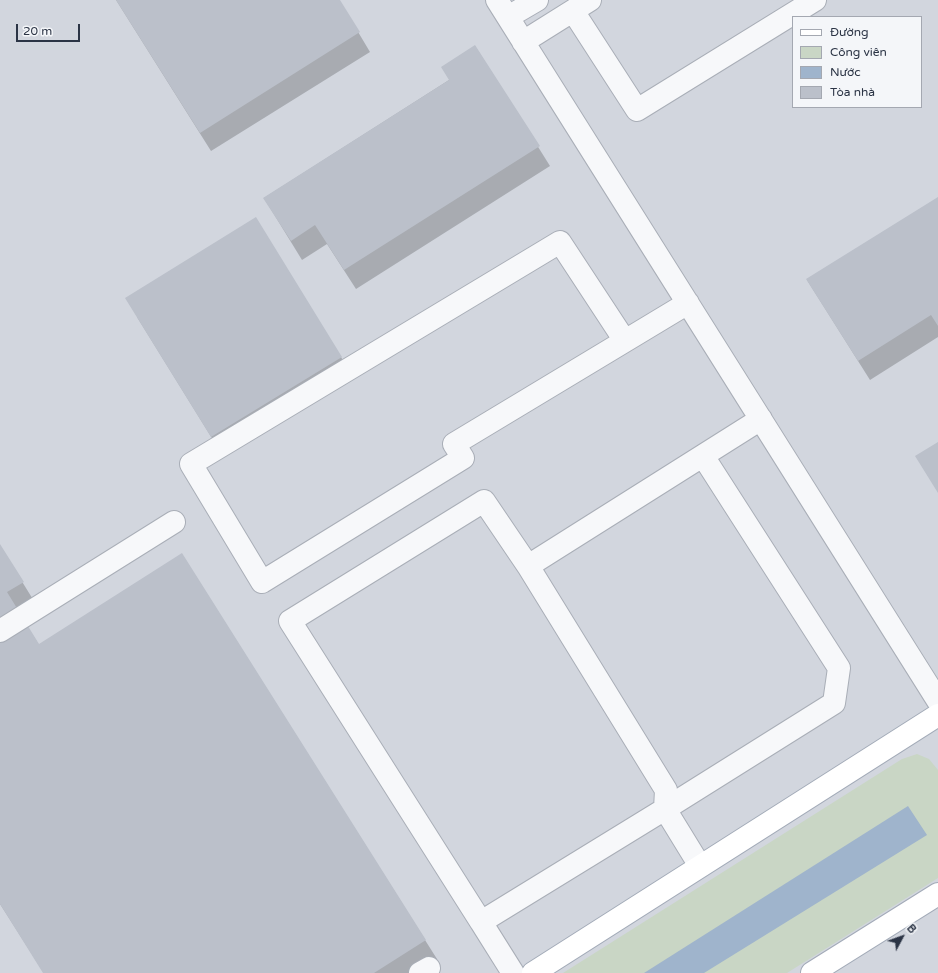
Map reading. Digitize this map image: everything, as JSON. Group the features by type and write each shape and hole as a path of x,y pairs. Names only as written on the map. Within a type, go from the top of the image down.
{"main road":[{"path":"533,973 938,715"},
{"path":"812,973 938,894"}],"street":[{"path":"537,0 503,9 938,701"},
{"path":"523,42 582,5 637,110 815,0"},
{"path":"625,341 560,242 191,464 262,582 463,458 454,444 625,341 688,303"},
{"path":"528,566 761,419"},
{"path":"481,922 834,703 839,668 703,456"},
{"path":"512,973 290,621 484,501 528,566 666,790 665,809 700,866"},
{"path":"0,631 174,522"}],"shaded area":[{"path":"0,0 938,0 938,973 0,973"}],"green space":[{"path":"917,754 929,759 938,770 938,878 787,973 563,973 902,759"}],"water":[{"path":"908,806 927,835 704,973 644,973"}],"building":[{"path":"116,0 340,0 360,32 200,133"},
{"path":"475,45 540,146 344,270 315,225 291,241 263,198 449,80 441,67"},
{"path":"938,197 938,326 931,315 858,361 806,279"},
{"path":"256,217 342,357 211,437 125,298"},
{"path":"938,442 938,493 915,456"},
{"path":"0,544 24,582 7,592 39,644 182,553 426,940 374,973 43,973 0,904"}]}
